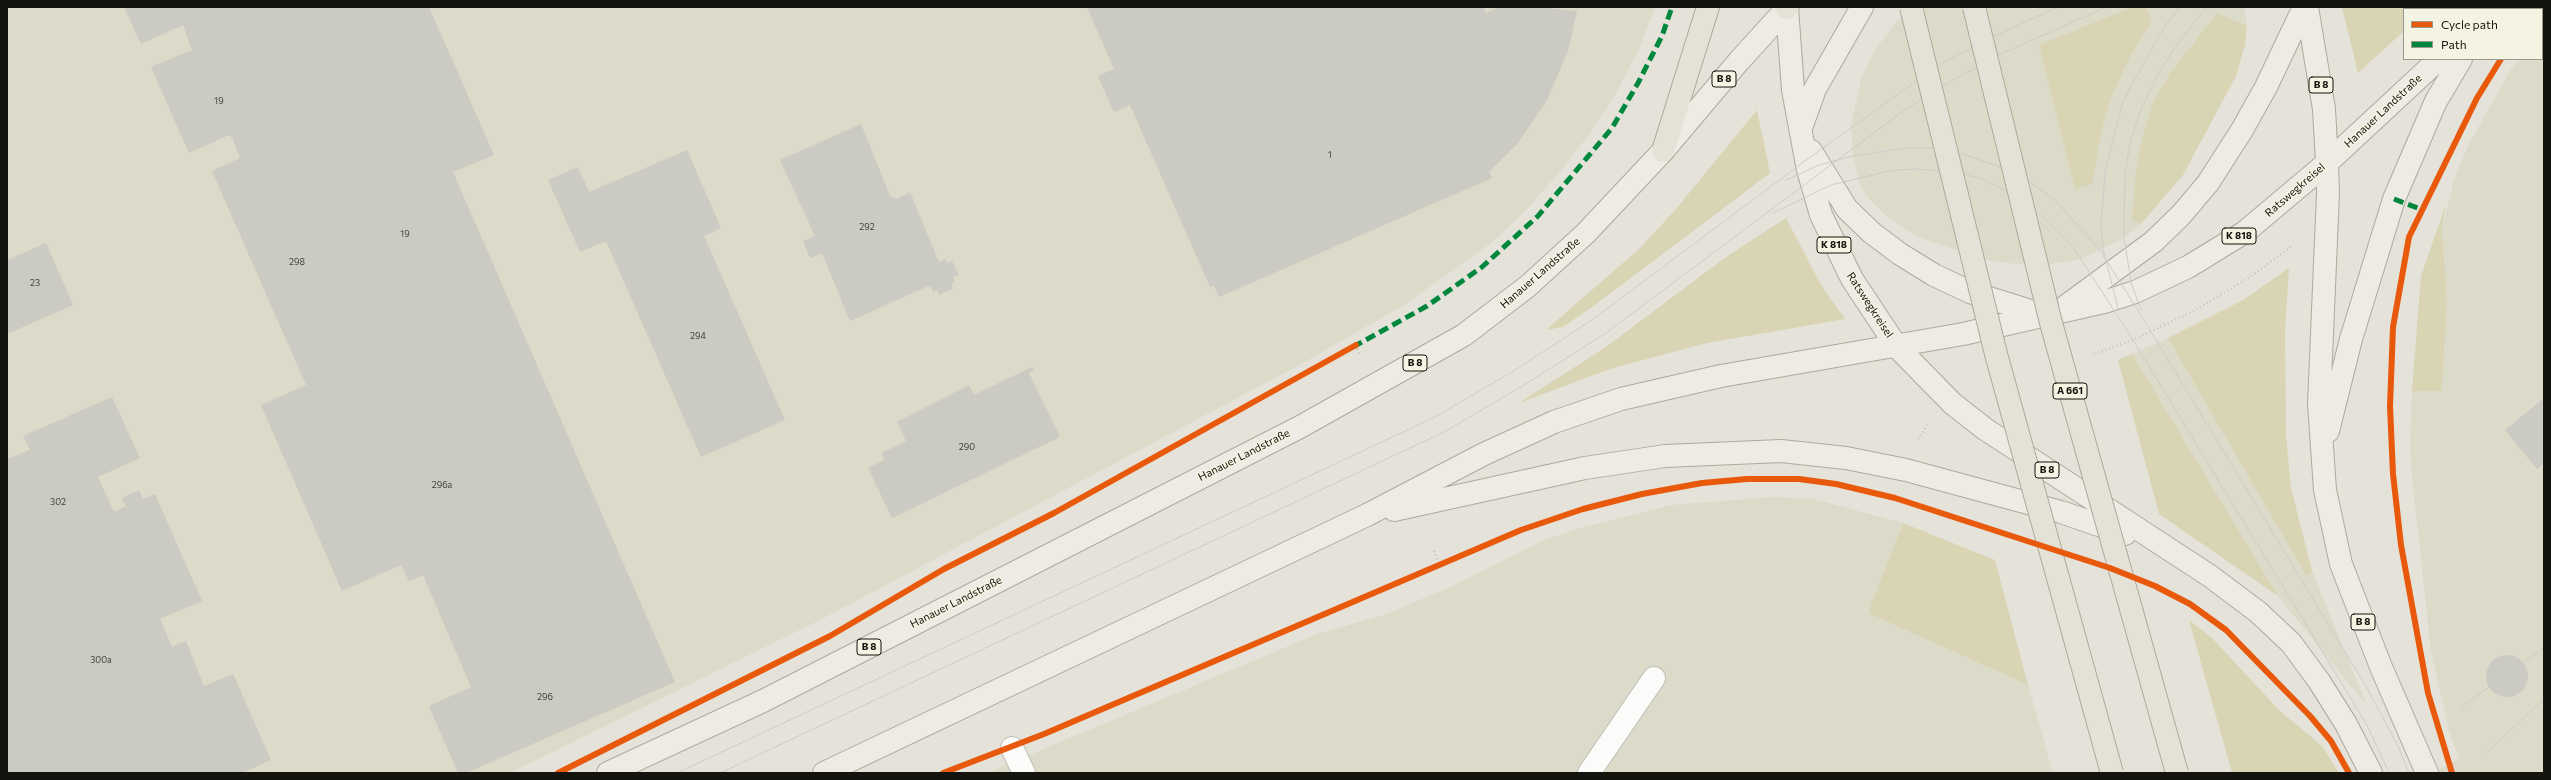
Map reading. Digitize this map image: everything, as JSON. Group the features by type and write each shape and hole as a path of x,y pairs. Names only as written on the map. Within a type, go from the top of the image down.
{"highway":[{"path":"1663,152 1708,7"},
{"path":"1911,7 1996,354 2112,773"},
{"name":"A 661","path":"1974,7 2051,323 2177,773"}],"main road":[{"name":"Hanauer Landstraße","path":"608,773 763,701 1293,430 1464,335 1528,286 1586,233 1663,152 1739,61 1787,7"},
{"name":"Ratswegkreisel","path":"1787,7 1793,90 1800,131 1820,215 1834,244 1874,315 1897,347 2050,314 2127,295 2188,268 2245,232 2327,163 2324,109 2308,7"},
{"path":"1862,7 1815,89 1800,131 1830,185 1847,209 1872,233 1934,274 1970,292 2050,314"},
{"name":"Ratswegkreisel","path":"2050,314 2153,242 2181,215 2208,183 2259,99 2304,7"},
{"name":"Hanauer Landstraße","path":"2327,163 2438,60"},
{"path":"2322,463 2351,338 2394,199 2436,101 2460,60"},
{"name":"B 8","path":"2327,163 2328,193 2320,390 2322,463 2331,524 2341,564 2381,666 2427,773"},
{"path":"824,773 1366,515 1484,454 1554,422 1621,399 1721,376 1815,358 1897,347"},
{"name":"B 8","path":"1897,347 1953,404 1985,429 2210,576 2258,612 2291,643 2319,681 2346,724 2371,773"},
{"path":"1366,515 1584,468 1665,456 1781,451 1846,458 1906,470 2061,512 2122,532 2210,576"}],"lane":[{"path":"1589,773 1654,678"},
{"path":"1012,748 1024,773"}],"path":[{"path":"2087,356 2139,338 2197,309 2250,277 2276,258"},
{"path":"1044,734 1521,530 1583,509"},
{"path":"1434,551 1440,565"}],"shaded area":[{"path":"7,7 1655,7 1641,45 1616,93 1591,132 1558,174 1525,211 1490,244 1404,305 1303,363 822,619 510,773 7,773"},
{"path":"1913,7 2030,7 2031,10 2040,7 2132,7 2039,45 2075,189 2101,132 2113,93 2130,57 2152,22 2145,7 2244,7 2247,26 2217,13 2172,70 2132,221 2141,224 2124,238 2081,259 2044,265 2017,264 1987,260 1917,237 1890,219 1869,199 1861,187 1853,156 1851,127 1861,79 1873,53 1895,23"},
{"path":"2132,7 2145,7 2152,22 2130,57 2113,93 2101,132 2092,184 2075,189 2039,45"},
{"path":"2342,7 2431,7 2403,8 2403,32 2358,73"},
{"path":"2217,13 2247,26 2245,45 2236,76 2183,175 2141,224 2132,221 2136,171 2142,140 2153,103 2172,70"},
{"path":"2544,29 2544,773 2432,773 2459,759 2448,727 2431,651 2412,478 2410,447 2412,391 2442,391 2447,300 2442,229 2454,180 2468,146 2511,69 2519,60 2543,60"},
{"path":"1757,110 1770,173 1599,302 1563,327 1546,330 1639,249 1676,209"},
{"path":"2446,204 2442,229 2447,300 2442,391 2412,391 2421,276"},
{"path":"1786,218 1821,285 1845,319 1707,343 1613,368 1519,403 1606,347 1726,257"},
{"path":"2289,268 2285,331 2286,436 2291,488 2312,571 2306,575 2168,338 2243,300"},
{"path":"2168,338 2306,574 2312,571 2367,706 2278,596 2132,354"},
{"path":"2132,354 2278,596 2159,514 2118,360"},
{"path":"1772,497 1813,499 1903,523 1868,613 2028,685 2053,773 987,773 1317,634 1384,615 1446,589 1542,541 1580,528 1671,505"},
{"path":"1903,523 1995,560 2028,685 1868,613"},
{"path":"2189,620 2212,638 2280,711 2322,746 2339,773 2232,773"}],"building":[{"path":"124,7 429,7 494,155 453,172 675,682 466,773 458,773 429,706 471,687 423,575 409,581 401,565 342,591 261,405 306,385 212,171 240,158 232,137 229,135 189,153 151,67 192,50 183,25 141,44"},
{"path":"1087,7 1483,7 1486,13 1500,7 1538,7 1577,11 1568,51 1547,100 1518,143 1489,172 1492,178 1219,297 1214,286 1210,287 1130,105 1114,112 1098,76 1114,69"},
{"path":"861,124 890,196 897,199 910,192 937,258 940,262 945,259 947,263 952,261 959,275 953,277 955,282 951,284 953,289 939,295 937,290 933,292 931,287 926,287 850,321 822,253 810,258 803,241 815,236 780,160"},
{"path":"687,150 721,228 704,236 785,420 701,457 606,241 580,252 548,180 578,167 589,192"},
{"path":"46,243 73,305 7,334 7,260"},
{"path":"1032,367 1034,370 1029,373 1060,437 892,518 868,468 884,460 882,453 906,441 897,422 969,385 974,395"},
{"path":"112,397 140,458 98,477 114,512 126,506 122,498 139,490 143,499 155,494 202,601 160,619 172,647 186,641 204,686 233,674 271,760 242,773 7,773 7,459 30,450 23,436"},
{"path":"2544,398 2544,463 2537,469 2505,430"},
{"path":"2507,655 2522,661 2528,676 2522,691 2507,697 2492,691 2486,676 2492,661"}],"tram line":[{"path":"677,773 1435,417 1517,369 1596,317 1813,155 1943,62 2058,7"},
{"path":"720,773 1446,431 1529,382 1606,333 1903,111 1953,80 2003,53 2107,7"},
{"path":"2118,308 2103,249 2101,225 2105,172 2123,101 2164,27 2180,7"},
{"path":"2141,310 2131,282 2124,237 2125,171 2131,140 2142,107 2158,74 2179,42 2207,7"},
{"path":"1786,180 1819,165 1853,156 1906,148 1933,148 1964,154 2002,168 2023,178 2054,199 2100,250 2150,330 2367,688 2399,748 2409,773"},
{"path":"1773,213 1831,185 1894,170 1918,169 1957,173 1980,178 2013,194 2040,214 2073,247 2130,335 2368,727 2389,773"},
{"path":"2460,708 2544,648"},
{"path":"2487,752 2544,699"}],"marked path":[{"path":"1353,347 1427,306 1482,267 1538,216 1612,128 1638,83 1662,36 1672,7"},
{"path":"2394,199 2423,210"}],"cycle path":[{"path":"2452,773 2428,693 2401,545 2393,474 2390,406 2393,327 2409,237 2477,98 2500,60"},
{"path":"558,773 830,636 944,569 1054,513 1356,345"},
{"path":"943,773 1044,734 1521,530 1583,509 1642,494 1702,483 1747,479 1799,479 1836,484 1895,498 2110,568 2155,586 2190,604 2226,630 2310,716 2331,741 2349,773"}]}
